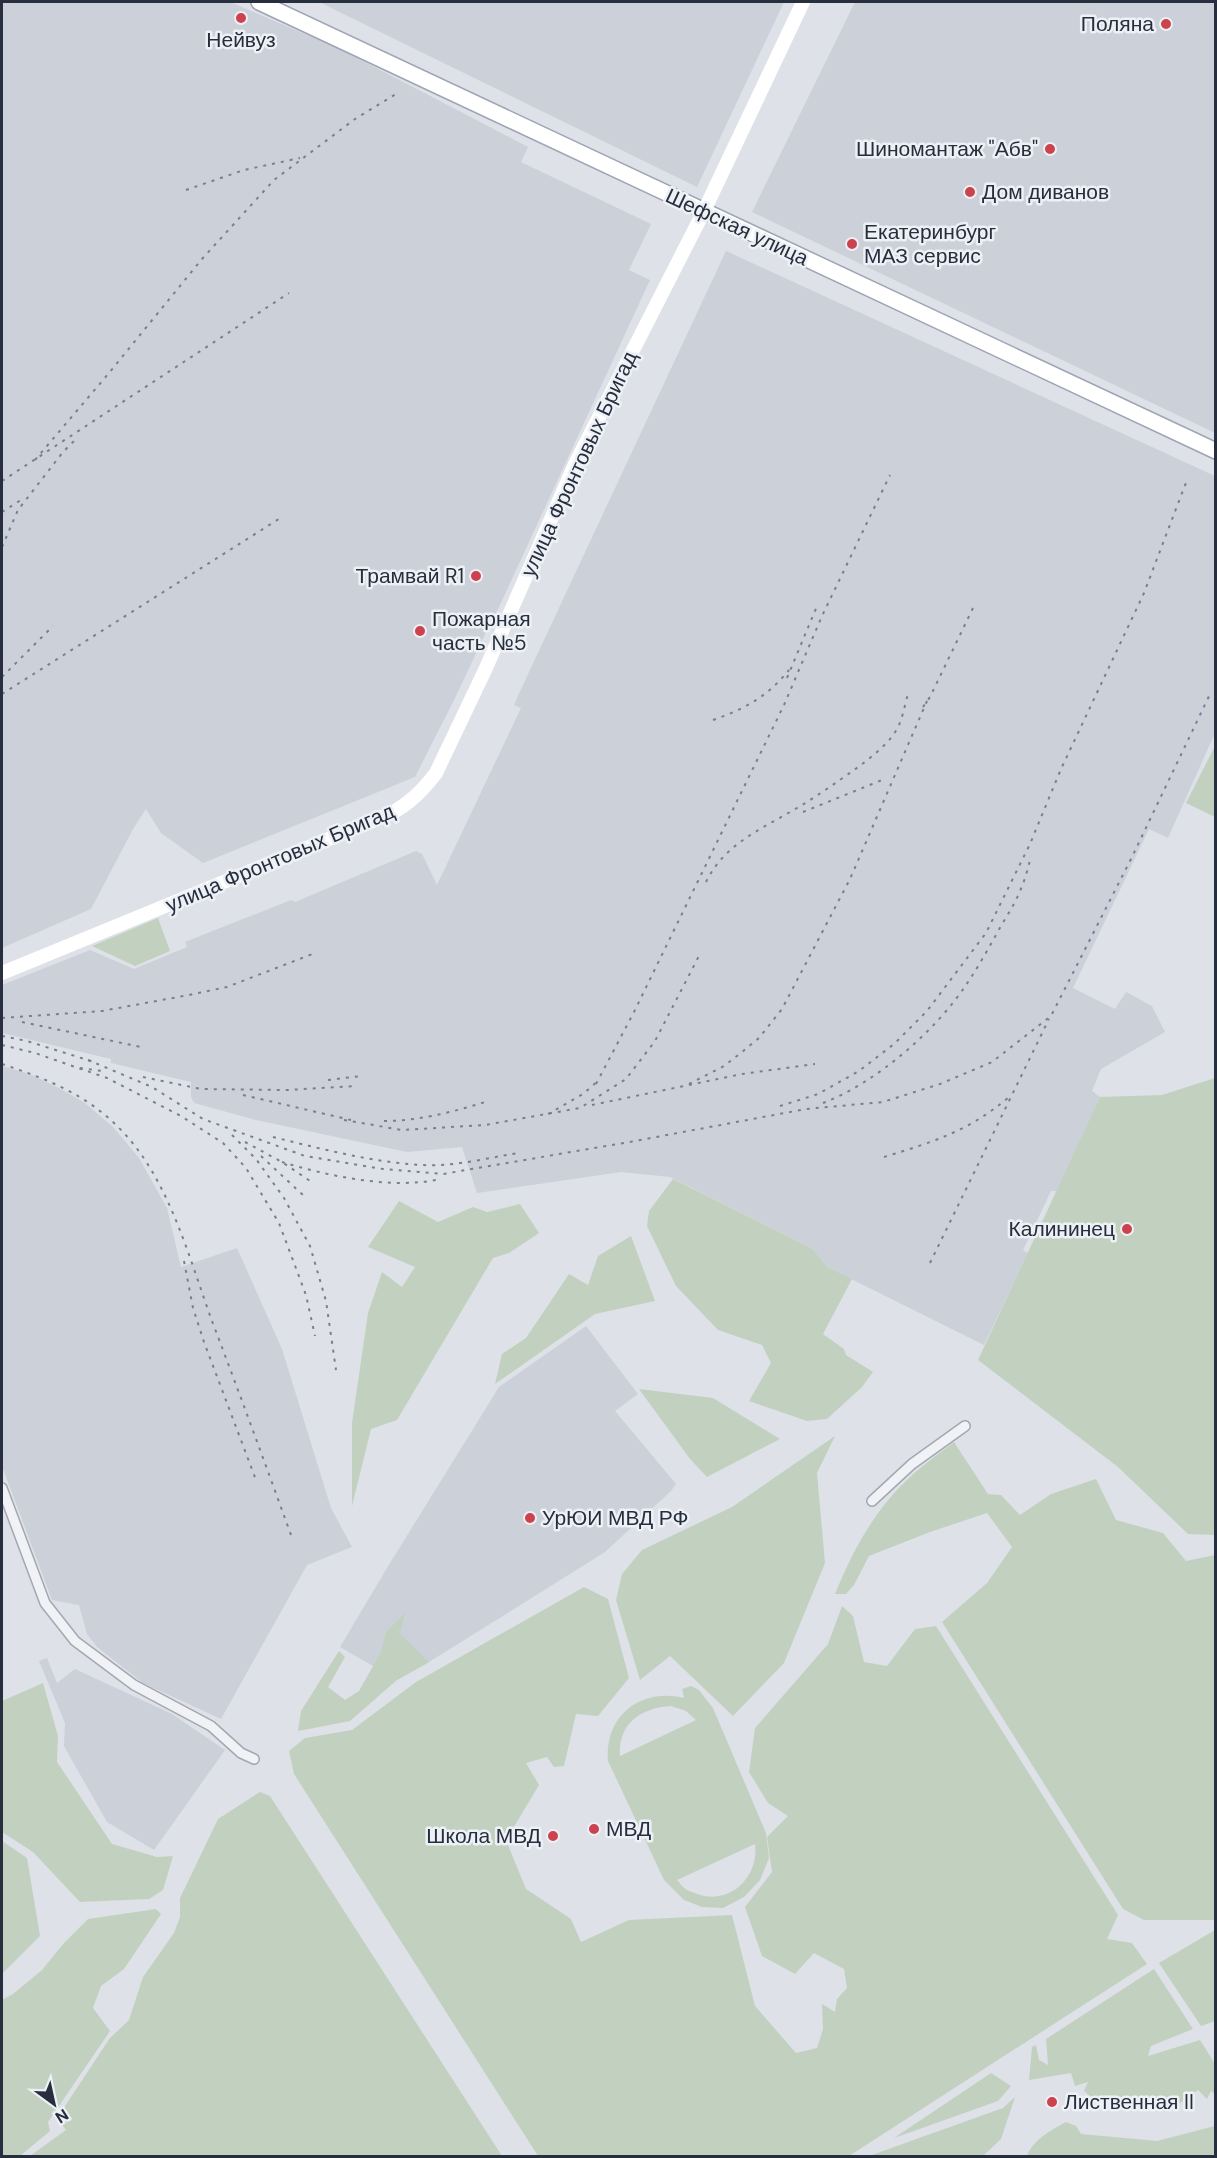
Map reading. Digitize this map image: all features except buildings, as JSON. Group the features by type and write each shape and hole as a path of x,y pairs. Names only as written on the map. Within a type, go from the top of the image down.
{"main road":[{"name":"Шефская улица","path":"259,2 1215,451"},
{"path":"704,210 803,2"},
{"name":"улица Фронтовых Бригад","path":"2,973 392,813 406,805 425,788 436,773 486,668 575,464 704,210"}],"street":[{"path":"872,1501 912,1464 965,1426"},
{"path":"2,1488 45,1603 75,1641 135,1685 211,1726 241,1753 254,1759"}],"shaded area":[{"path":"2,2 230,2 338,48 528,147 521,162 651,224 629,270 650,280 493,620 490,619 485,629 487,630 455,698 415,777 203,863 161,833 146,809 91,909 2,948"},
{"path":"319,2 784,2 697,187"},
{"path":"855,2 1215,2 1215,433 752,212"},
{"path":"726,251 1215,476 1215,733 1168,838 1149,829 1073,988 1115,1009 1126,992 1152,1006 1165,1032 1101,1069 1092,1091 1100,1097 1058,1191 1051,1191 1023,1250 1028,1253 984,1345 827,1267 813,1249 670,1177 621,1172 477,1193 462,1147 407,1152 256,1120 194,1103 191,1097 191,1082 111,1063 111,1059 2,1033 2,985 90,950 134,969 187,947 185,942 291,900 295,902 416,851 422,854 437,885 521,708 514,705 522,687"},
{"path":"2,1066 30,1074 59,1088 85,1103 113,1127 139,1158 167,1208 181,1267 237,1248 282,1349 331,1508 352,1547 307,1565 221,1719 143,1683 97,1647 87,1634 79,1605 52,1600 2,1466"},
{"name":"УрЮИ МВД РФ","path":"586,1326 638,1394 615,1411 676,1484 671,1491 605,1552 397,1680 340,1647 499,1387"},
{"path":"47,1658 57,1683 75,1669 172,1714 225,1750 154,1850 107,1822 64,1746 65,1723 39,1661"}],"green space":[{"path":"1215,746 1215,817 1186,803"},
{"path":"158,918 170,951 135,966 92,946"},
{"name":"Калининец","path":"1216,1078 1215,1535 1188,1534 1118,1467 978,1360 1100,1097 1162,1095"},
{"path":"673,1179 813,1249 827,1267 852,1279 823,1334 844,1349 846,1355 873,1372 862,1387 827,1419 807,1421 749,1401 771,1363 762,1345 718,1330 676,1286 647,1226 649,1211"},
{"path":"399,1201 438,1222 473,1207 487,1212 520,1204 539,1233 509,1253 493,1258 397,1420 371,1429 352,1506 352,1423 368,1313 382,1272 402,1287 415,1267 368,1247"},
{"path":"631,1236 655,1301 595,1314 495,1384 502,1354 526,1338 569,1274 588,1285 598,1256"},
{"path":"639,1389 713,1398 780,1439 707,1477 690,1459"},
{"path":"835,1436 817,1473 825,1563 784,1663 733,1716 670,1656 640,1680 616,1600 622,1574 642,1550 732,1507"},
{"path":"954,1442 988,1494 1001,1495 1020,1515 1051,1494 1096,1479 1116,1520 1163,1533 1186,1561 1215,1555 1216,1919 1144,1920 1123,1909 942,1622 987,1583 1012,1547 987,1513 869,1556 854,1585 846,1594 835,1594 865,1533 884,1505 912,1475"},
{"path":"584,1587 608,1599 629,1678 598,1716 576,1714 564,1766 554,1767 547,1757 526,1763 539,1785 506,1840 526,1889 571,1919 581,1942 629,1920 732,1915 755,2006 796,2053 817,2048 823,2029 822,2004 835,2012 837,1999 847,1988 844,1969 814,1953 795,1974 762,1956 745,1907 772,1872 767,1837 788,1816 768,1803 749,1772 755,1728 828,1644 842,1606 853,1616 864,1662 887,1666 915,1629 936,1626 1118,1915 1107,1939 1132,1943 1147,1964 849,2156 538,2156 294,1774 289,1751 305,1738 352,1730 416,1682"},
{"path":"405,1613 400,1634 429,1662 397,1680 350,1721 298,1731 301,1711 339,1651 345,1657 328,1687 345,1700 359,1691 381,1652 386,1632"},
{"path":"43,1683 58,1736 57,1762 112,1844 157,1857 173,1856 163,1890 149,1899 80,1902 33,1852 2,1832 2,1701"},
{"path":"691,1686 699,1690 713,1708 766,1833 769,1858 760,1880 744,1897 723,1908 702,1907 684,1900 664,1880 608,1761 608,1745 612,1731 628,1708 653,1697 684,1698 682,1689","holes":["671,1706 686,1711 696,1720 620,1756 623,1735 627,1726 634,1719 650,1710","755,1844 753,1866 748,1876 733,1891 712,1897 700,1895 686,1889 677,1880"]},
{"path":"260,1792 270,1796 502,2156 30,2156 66,2130 57,2118 110,2038 129,2020 143,1977 174,1933 180,1917 180,1898 218,1819"},
{"path":"2,1841 27,1858 40,1936 2,1974"},
{"path":"156,1909 161,1914 124,1969 101,1986 93,2008 110,2031 48,2122 50,2131 20,2156 2,2156 2,2000 42,1970 88,1919"},
{"path":"1215,1930 1215,2021 1201,2026 1159,1963"},
{"path":"1154,1969 1193,2029 1151,2046 1148,2056 1200,2040 1215,2064 1215,2094 1211,2091 1207,2099 1198,2090 1168,2112 1154,2110 1138,2098 1117,2104 1104,2097 1093,2099 1084,2091 1088,2082 1075,2086 1071,2073 1029,2080 1032,2047 1036,2045 1039,2060 1048,2065 1046,2039"},
{"path":"991,2073 1011,2086 998,2101 894,2138"},
{"path":"1015,2097 1001,2139 983,2156 869,2156 1003,2108"},
{"path":"1066,2122 1076,2126 1081,2134 1157,2141 1215,2126 1215,2156 1027,2156 1038,2140"}],"railway":[{"path":"35,460 202,259 274,180 355,119 396,94"},
{"path":"186,190 244,170 300,158"},
{"path":"2,481 289,293"},
{"path":"2,547 18,510 74,441"},
{"path":"596,1084 634,1012 784,705 822,616 890,475"},
{"path":"780,1106 818,1094 859,1071 894,1044 927,1011 986,933 1030,844 1061,769 1144,593 1187,480"},
{"path":"2,512 24,498"},
{"path":"2,694 282,517"},
{"path":"787,678 817,606"},
{"path":"923,707 973,608"},
{"path":"2,677 53,626"},
{"path":"713,720 755,701 789,670"},
{"path":"88,1060 152,1087 203,1119 305,1156 383,1169 443,1174 806,1109 883,1102 940,1084 992,1062 1051,1016 1132,857 1211,692"},
{"path":"706,882 714,868 734,847 821,793 882,747 899,725 908,694"},
{"path":"689,1084 724,1066 742,1052 759,1038 782,1009 850,879 927,701"},
{"path":"803,812 882,780"},
{"path":"823,1103 843,1094 884,1069 940,1018 979,965 1015,902 1031,856"},
{"path":"344,1120 402,1130 485,1125 580,1108 626,1079 655,1041 701,952"},
{"path":"2,1018 102,1011 189,995 227,987 315,953"},
{"path":"930,1263 1049,1019"},
{"path":"22,1022 141,1047"},
{"path":"2,1036 27,1041 94,1062"},
{"path":"2,1045 35,1053 107,1078 181,1116 223,1143 246,1168 279,1223 306,1295 315,1336"},
{"path":"2,1064 48,1081 91,1104 117,1126 150,1168 175,1217 185,1243 291,1535"},
{"path":"592,1105 742,1074 815,1064"},
{"path":"80,1068 102,1071"},
{"path":"328,1080 361,1076"},
{"path":"143,1077 201,1089 287,1090 356,1086"},
{"path":"548,1114 583,1094 600,1079"},
{"path":"243,1095 351,1120"},
{"path":"884,1157 965,1127 1009,1097"},
{"path":"384,1121 435,1115 485,1102"},
{"path":"232,1135 256,1159 284,1198 310,1246 326,1301 336,1370"},
{"path":"273,1137 365,1158 422,1165 458,1163 518,1153"},
{"path":"245,1142 282,1162 313,1183"},
{"path":"261,1156 304,1196"},
{"path":"282,1162 361,1180 402,1183 440,1179"},
{"path":"184,1261 193,1308 204,1342 256,1480"}],"place":[{"name":"Нейвуз","path":"241,18"},
{"name":"Поляна","path":"1166,24"},
{"name":"Шиномантаж \"Абв\"","path":"1050,149"},
{"name":"Дом диванов","path":"970,192"},
{"name":"Екатеринбург МАЗ сервис","path":"852,244"},
{"name":"Трамвай R1","path":"476,576"},
{"name":"Пожарная часть №5","path":"420,631"},
{"name":"Калининец","path":"1127,1229"},
{"name":"УрЮИ МВД РФ","path":"530,1518"},
{"name":"МВД","path":"594,1829"},
{"name":"Школа МВД","path":"553,1836"},
{"name":"Лиственная II","path":"1052,2102"}]}
